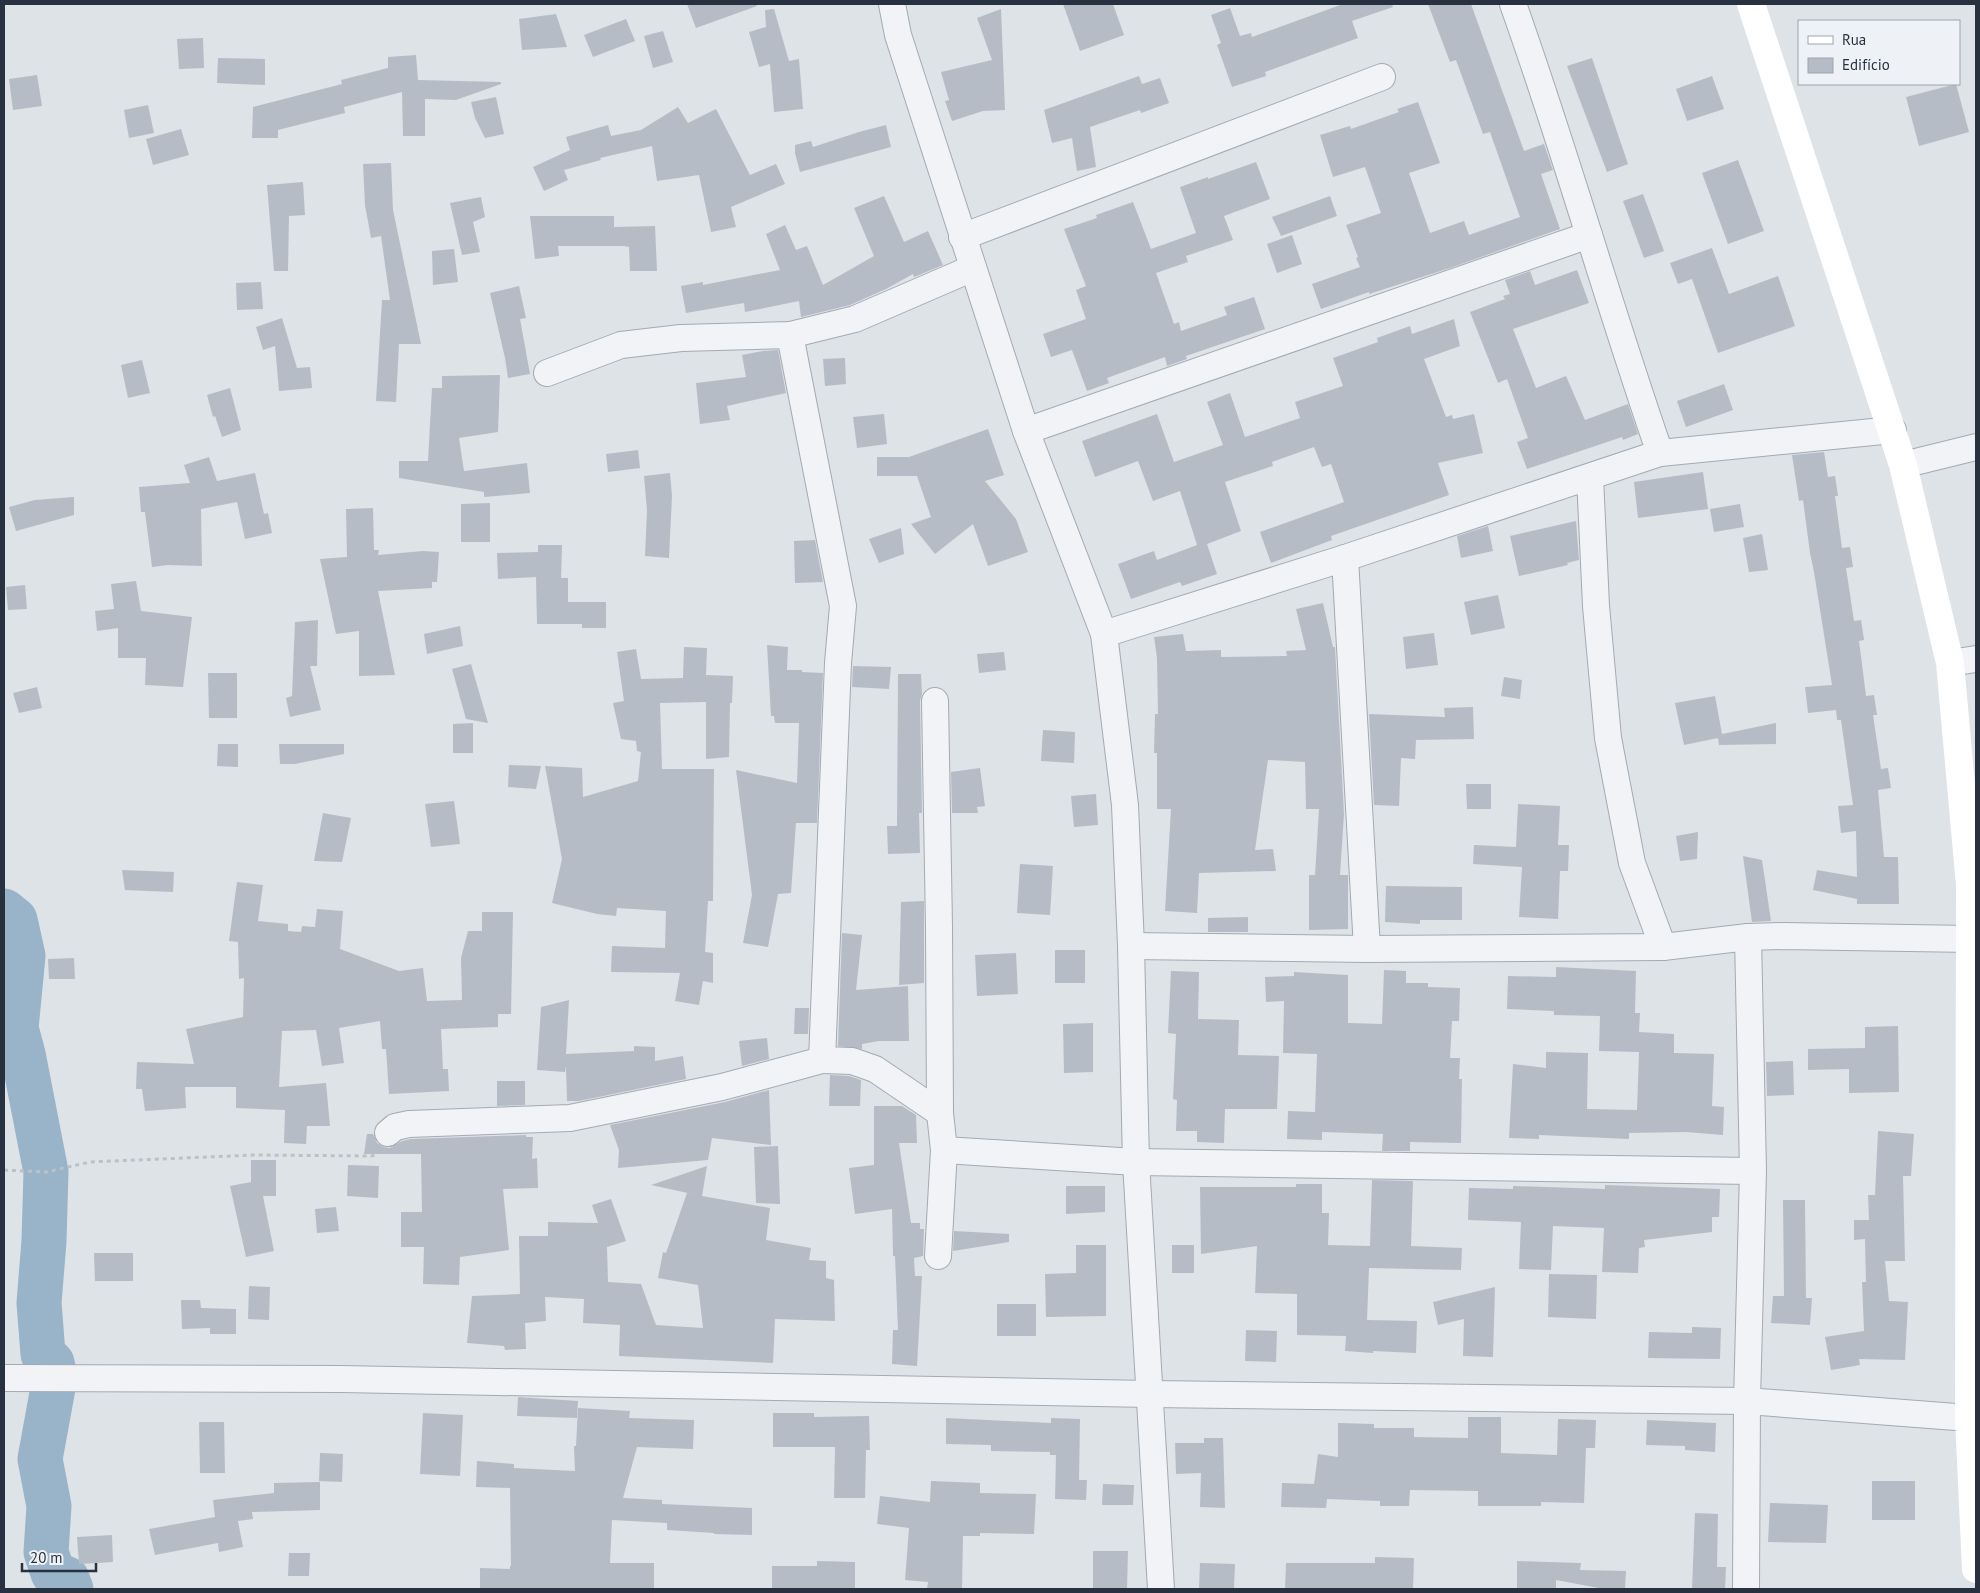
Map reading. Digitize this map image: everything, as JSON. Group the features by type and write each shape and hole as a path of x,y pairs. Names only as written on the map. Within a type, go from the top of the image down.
{"main road":[{"path":"1751,4 1893,430 1963,661 1970,884 1973,1178 1973,1365 1969,1418 1976,1569"}],"street":[{"path":"878,4 898,36"},
{"path":"892,4 898,36 1026,430 1104,634 1125,805 1131,946 1136,1162 1161,1589"},
{"path":"1512,4 1660,453"},
{"path":"962,237 1382,77"},
{"path":"1026,430 1589,235"},
{"path":"547,372 621,345 681,338 790,334 855,319 973,268"},
{"path":"790,334 843,606 837,693 822,1060"},
{"path":"1104,634 1345,558 1660,453 1893,430"},
{"path":"1903,465 1976,447"},
{"path":"1590,477 1596,606 1608,738 1632,863 1663,947"},
{"path":"1345,558 1367,949"},
{"path":"935,701 940,1113 944,1150 938,1256"},
{"path":"1131,946 1367,949 1663,947 1748,937 1783,936 1971,939"},
{"path":"1746,1589 1747,1401 1753,1171 1748,937"},
{"path":"388,1133 395,1127 409,1124 570,1118 722,1087 822,1060 852,1061 875,1069 940,1113"},
{"path":"944,1150 1136,1162 1753,1171"},
{"path":"4,1378 341,1379 1150,1394 1747,1401 1969,1418"}],"path":[{"path":"4,1170 46,1172 90,1162 254,1155 372,1156 382,1152 388,1133"}],"building":[{"path":"687,4 756,4 757,6 696,28"},
{"path":"1063,4 1113,4 1124,35 1080,51"},
{"path":"1343,4 1392,4 1393,7 1352,21 1358,38 1265,72 1266,76 1232,87 1217,45 1221,43 1211,15 1230,8 1240,36 1251,33 1252,37"},
{"path":"1428,4 1471,4 1524,151 1544,144 1553,170 1541,174 1560,229 1450,268 1369,294 1369,292 1321,309 1312,284 1360,267 1346,225 1381,213 1365,167 1333,177 1320,135 1350,126 1351,129 1399,112 1397,109 1418,102 1440,163 1409,173 1430,233 1464,221 1469,235 1520,217 1490,132 1483,134 1456,60 1450,62"},
{"path":"774,9 789,61 799,59 803,109 774,112 770,64 759,67 749,32 766,27 765,10"},
{"path":"1001,9 1005,110 983,111 952,121 945,101 949,100 941,72 992,60 977,18"},
{"path":"556,14 567,47 522,50 519,19"},
{"path":"626,19 635,41 593,57 584,35"},
{"path":"663,31 673,62 653,68 644,36"},
{"path":"203,38 204,68 179,69 177,39"},
{"path":"416,55 418,80 501,82 501,84 456,100 425,99 425,136 403,136 402,92 344,107 345,113 278,130 278,138 252,138 253,107 342,84 341,80 388,68 388,57"},
{"path":"218,58 265,59 265,85 217,83"},
{"path":"1592,58 1628,164 1607,172 1567,66"},
{"path":"37,75 42,106 13,110 9,79"},
{"path":"1139,76 1142,84 1160,78 1169,103 1141,113 1140,110 1090,127 1096,167 1077,171 1072,138 1052,143 1044,110"},
{"path":"1712,76 1724,109 1687,121 1676,89"},
{"path":"1956,85 1969,132 1919,146 1906,97"},
{"path":"496,97 504,134 485,138 475,118 471,102"},
{"path":"148,105 154,133 129,138 124,110"},
{"path":"678,107 688,123 716,109 750,175 776,164 785,184 731,207 736,227 711,232 699,175 657,181 652,146 600,158 601,160 564,170 568,180 544,191 533,167 570,150 566,137 608,125 611,136 641,130"},
{"path":"886,125 891,147 800,172 795,145 811,141 813,147"},
{"path":"181,129 189,155 153,165 146,139"},
{"path":"1738,160 1764,231 1728,244 1702,173"},
{"path":"1256,162 1270,199 1224,216 1233,240 1186,256 1188,262 1156,273 1174,324 1179,322 1181,331 1227,315 1224,307 1254,297 1265,329 1186,356 1187,359 1167,366 1165,357 1107,378 1109,383 1087,391 1072,350 1051,357 1043,334 1086,319 1076,290 1086,286 1064,229 1097,218 1096,215 1133,202 1151,249 1196,233 1180,187"},
{"path":"391,163 393,210 421,344 399,344 396,402 376,401 382,300 390,300 381,236 371,238 365,205 363,164"},
{"path":"303,182 305,215 289,216 288,271 274,271 267,185"},
{"path":"1643,194 1664,251 1644,258 1623,201"},
{"path":"884,196 904,242 928,231 943,265 914,277 913,274 886,289 850,305 801,317 799,301 745,312 744,303 686,313 681,286 703,282 703,285 780,270 766,234 785,225 796,250 807,246 823,285 874,256 854,208"},
{"path":"1330,196 1337,216 1281,236 1272,217"},
{"path":"481,197 485,217 473,222 480,252 462,255 450,203"},
{"path":"530,216 614,216 614,227 655,226 657,271 630,271 629,247 624,246 558,246 559,256 535,259"},
{"path":"1292,235 1302,264 1277,273 1267,244"},
{"path":"1712,248 1729,294 1778,276 1795,326 1718,353 1692,279 1678,284 1670,263"},
{"path":"454,249 458,282 433,285 432,251"},
{"path":"1577,270 1589,303 1513,329 1536,388 1566,376 1585,420 1628,404 1638,434 1623,440 1622,437 1527,469 1517,442 1528,438 1507,379 1498,383 1470,312 1505,299 1503,296 1510,294 1505,280 1530,271 1535,285"},
{"path":"261,282 263,309 237,310 236,283"},
{"path":"519,286 526,318 520,319 530,374 508,378 490,293"},
{"path":"282,318 297,368 310,367 312,388 279,391 275,346 263,350 256,327"},
{"path":"1454,319 1460,346 1424,359 1446,417 1452,415 1453,419 1474,414 1483,453 1438,463 1449,495 1331,536 1332,540 1271,563 1260,532 1344,502 1331,464 1322,467 1314,447 1272,462 1273,466 1225,482 1241,531 1207,544 1217,574 1182,586 1180,582 1131,599 1118,564 1154,551 1157,560 1197,545 1180,491 1153,501 1138,461 1095,477 1082,441 1157,414 1174,462 1223,445 1207,402 1230,393 1245,437 1300,418 1295,402 1343,386 1333,358 1378,342 1377,338 1410,326 1412,334"},
{"path":"778,350 786,393 727,406 730,420 700,424 696,383 746,377 742,355"},
{"path":"845,358 846,384 825,386 823,359"},
{"path":"142,360 150,393 128,398 121,365"},
{"path":"500,375 498,432 459,438 464,471 527,463 530,493 484,497 484,492 399,478 399,461 428,461 432,388 442,388 442,376"},
{"path":"1724,384 1733,410 1686,427 1677,401"},
{"path":"230,388 241,430 222,437 215,416 213,417 207,395"},
{"path":"884,414 887,444 857,448 853,417"},
{"path":"988,429 1004,475 985,481 1016,519 1028,552 988,566 973,524 935,554 911,524 931,517 917,476 877,476 877,457 909,457"},
{"path":"638,450 640,468 608,472 606,454"},
{"path":"1824,452 1828,477 1835,476 1838,496 1835,496 1842,548 1850,547 1853,567 1846,568 1854,621 1861,620 1864,640 1859,641 1866,696 1874,695 1877,715 1873,715 1881,769 1888,768 1891,788 1878,790 1884,857 1898,857 1899,904 1857,904 1857,899 1813,890 1817,870 1857,877 1856,831 1841,833 1838,806 1853,805 1841,720 1837,720 1836,710 1808,713 1805,687 1832,685 1803,500 1799,501 1792,455"},
{"path":"209,457 217,481 255,473 264,514 268,513 272,533 245,539 237,502 201,509 202,566 168,565 152,567 145,512 141,512 139,487 190,483 184,465"},
{"path":"1703,472 1708,509 1638,518 1634,482"},
{"path":"670,473 672,496 669,558 645,556 647,510 644,476"},
{"path":"74,497 74,515 16,531 9,507 35,500"},
{"path":"490,503 490,542 461,542 461,504"},
{"path":"1740,504 1744,527 1714,532 1710,509"},
{"path":"373,508 374,550 379,550 378,555 423,551 439,552 437,582 432,582 432,588 378,591 395,675 359,676 359,631 336,634 320,559 347,557 346,509"},
{"path":"1576,521 1579,560 1567,563 1568,565 1519,576 1510,536"},
{"path":"1488,526 1493,551 1461,558 1457,536"},
{"path":"901,528 904,554 879,563 869,539"},
{"path":"1762,534 1768,570 1749,572 1743,538"},
{"path":"815,540 823,582 795,583 794,541"},
{"path":"538,545 562,545 561,578 568,578 568,602 606,602 606,628 582,628 582,624 537,624 536,577 498,579 497,553 538,552"},
{"path":"136,581 141,611 192,617 183,687 145,685 146,658 118,658 118,628 97,631 95,611 114,609 111,584"},
{"path":"25,585 27,609 8,610 6,587"},
{"path":"1498,595 1505,628 1471,635 1464,602"},
{"path":"1323,603 1333,647 1335,647 1344,814 1340,875 1348,875 1348,929 1309,930 1309,875 1315,875 1319,809 1306,809 1305,762 1268,760 1255,850 1273,849 1276,871 1199,873 1197,913 1165,911 1171,809 1157,809 1157,753 1154,753 1155,714 1158,714 1157,658 1154,637 1183,634 1186,651 1221,650 1221,657 1287,656 1286,651 1306,650 1296,609"},
{"path":"318,620 317,666 310,666 321,710 290,717 286,698 292,696 295,622"},
{"path":"460,626 463,646 427,654 424,634"},
{"path":"1434,633 1438,665 1406,669 1403,637"},
{"path":"767,645 788,647 787,670 823,673 817,823 796,823 791,893 778,894 768,947 743,943 752,895 736,770 797,783 799,723 775,723 774,716 771,716"},
{"path":"684,647 707,648 706,675 733,676 732,703 730,703 729,757 706,759 706,702 660,703 662,769 714,769 713,901 708,901 705,952 713,953 713,983 703,981 699,1005 675,1001 680,973 611,972 612,946 665,948 666,911 617,908 616,916 597,914 552,903 562,859 545,766 582,768 583,797 638,781 641,752 637,751 636,741 621,739 613,703 624,701 617,652 636,649 641,679 683,678"},
{"path":"1004,652 1006,670 979,673 977,654"},
{"path":"471,664 488,723 466,719 452,669"},
{"path":"853,666 891,667 889,689 852,687"},
{"path":"208,673 237,673 237,718 209,718"},
{"path":"898,674 921,674 922,813 919,813 920,853 888,854 887,826 897,826"},
{"path":"1504,677 1522,680 1520,699 1501,696"},
{"path":"37,687 42,708 19,713 13,693"},
{"path":"1715,696 1722,734 1776,723 1776,744 1719,745 1718,738 1684,745 1675,703"},
{"path":"1473,707 1474,739 1416,740 1415,759 1401,758 1399,806 1374,805 1369,714 1445,717 1444,708"},
{"path":"473,723 473,753 453,753 453,724"},
{"path":"1043,730 1075,732 1074,763 1041,761"},
{"path":"218,744 238,744 238,767 217,766"},
{"path":"279,744 344,744 344,754 295,764 280,764"},
{"path":"509,765 541,766 536,789 508,787"},
{"path":"980,768 985,806 977,807 978,813 952,813 951,772"},
{"path":"1466,784 1491,784 1491,809 1467,809"},
{"path":"1096,794 1098,825 1074,827 1071,796"},
{"path":"454,801 460,844 431,847 425,804"},
{"path":"1518,804 1560,806 1558,845 1569,845 1568,871 1560,871 1558,919 1519,917 1522,867 1473,864 1474,845 1516,847"},
{"path":"323,813 351,818 342,862 314,861"},
{"path":"1698,832 1697,859 1680,861 1676,836"},
{"path":"1743,856 1762,860 1771,921 1752,922"},
{"path":"1020,864 1053,866 1050,915 1017,913"},
{"path":"122,870 174,872 173,892 125,890"},
{"path":"237,882 263,885 258,921 288,924 288,931 301,932 302,926 315,927 317,909 343,911 340,949 399,971 423,968 427,1001 462,1000 461,958 468,931 482,931 482,912 513,912 511,1014 498,1014 498,1027 441,1029 443,1069 448,1069 449,1091 389,1094 386,1049 382,1049 380,1021 339,1028 344,1063 322,1066 316,1030 282,1031 279,1087 326,1083 330,1126 307,1126 306,1144 284,1143 285,1110 236,1108 236,1087 185,1087 186,1108 145,1111 142,1089 136,1089 137,1062 194,1064 186,1029 243,1017 244,978 239,979 238,942 229,941"},
{"path":"1386,886 1462,887 1462,920 1420,920 1420,924 1385,922"},
{"path":"924,901 924,983 899,985 901,902"},
{"path":"1248,917 1248,932 1208,932 1208,918"},
{"path":"842,933 862,935 856,990 908,986 909,1041 879,1041 862,1044 862,1049 838,1046"},
{"path":"1055,950 1085,950 1085,983 1055,983"},
{"path":"1016,953 1018,994 977,996 975,955"},
{"path":"74,958 75,979 49,979 48,959"},
{"path":"1556,967 1636,971 1635,1013 1640,1013 1639,1032 1674,1034 1674,1053 1714,1054 1712,1106 1724,1107 1723,1135 1686,1132 1629,1133 1629,1139 1539,1135 1539,1139 1509,1138 1513,1064 1546,1068 1546,1052 1588,1053 1587,1109 1637,1110 1639,1052 1599,1051 1600,1016 1554,1015 1554,1011 1507,1009 1508,976 1556,977"},
{"path":"1384,970 1406,971 1406,983 1428,983 1428,987 1460,988 1459,1021 1452,1021 1450,1058 1460,1058 1459,1079 1462,1079 1461,1143 1410,1142 1410,1151 1382,1151 1383,1134 1322,1132 1322,1140 1287,1139 1288,1111 1315,1112 1317,1054 1283,1053 1284,1001 1266,1002 1265,977 1294,976 1294,972 1348,975 1348,1023 1382,1024"},
{"path":"1171,971 1199,972 1198,1019 1239,1020 1238,1055 1279,1056 1277,1109 1225,1109 1224,1143 1197,1142 1197,1131 1176,1131 1177,1100 1173,1099 1176,1034 1168,1033"},
{"path":"569,1000 566,1054 634,1051 634,1046 655,1047 655,1061 683,1056 686,1079 579,1101 567,1101 566,1066 565,1072 537,1070 541,1007"},
{"path":"795,1008 809,1008 808,1034 794,1034"},
{"path":"1093,1023 1093,1072 1064,1073 1063,1024"},
{"path":"1898,1026 1899,1092 1849,1093 1849,1069 1808,1070 1808,1049 1865,1048 1865,1027"},
{"path":"767,1038 769,1059 742,1066 739,1041"},
{"path":"1793,1061 1794,1095 1767,1096 1766,1062"},
{"path":"830,1075 849,1076 861,1080 860,1106 829,1106"},
{"path":"497,1081 525,1081 525,1105 497,1106"},
{"path":"769,1090 771,1145 712,1138 708,1160 618,1168 619,1150 610,1125 725,1102"},
{"path":"874,1106 902,1106 916,1115 917,1143 899,1143 911,1223 920,1223 920,1229 924,1229 923,1256 914,1258 915,1276 922,1276 917,1366 892,1364 893,1330 898,1330 892,1209 855,1214 849,1168 874,1165"},
{"path":"1878,1131 1914,1134 1911,1176 1903,1176 1905,1261 1885,1261 1889,1301 1908,1302 1905,1360 1859,1359 1860,1365 1831,1370 1825,1337 1864,1331 1862,1282 1866,1282 1865,1239 1854,1240 1854,1220 1869,1220 1868,1195 1875,1195"},
{"path":"367,1134 373,1134 377,1143 390,1148 402,1141 411,1139 526,1135 526,1137 533,1137 532,1159 537,1158 538,1188 503,1189 509,1250 460,1257 459,1285 423,1284 424,1247 401,1247 401,1212 422,1212 421,1154 364,1154"},
{"path":"778,1146 780,1204 756,1203 754,1147"},
{"path":"251,1160 276,1160 276,1196 263,1196 274,1251 246,1257 230,1186 251,1182"},
{"path":"348,1165 379,1166 378,1198 347,1196"},
{"path":"707,1166 702,1196 770,1208 766,1240 811,1248 809,1260 826,1261 826,1278 834,1280 835,1321 775,1319 773,1363 619,1356 620,1325 583,1323 584,1299 545,1297 546,1321 525,1323 526,1349 505,1350 504,1346 467,1343 472,1296 520,1294 519,1236 548,1236 548,1222 598,1223 592,1205 611,1199 626,1241 607,1247 608,1282 641,1284 656,1325 703,1328 698,1285 658,1278 663,1252 666,1253 687,1193 697,1195 651,1185"},
{"path":"1372,1180 1413,1181 1411,1246 1462,1248 1461,1270 1369,1268 1367,1320 1417,1321 1416,1353 1345,1351 1346,1336 1297,1335 1297,1294 1255,1293 1257,1246 1201,1254 1200,1187 1296,1187 1296,1184 1322,1184 1322,1213 1329,1213 1328,1245 1370,1246"},
{"path":"1605,1185 1720,1189 1719,1217 1712,1217 1712,1232 1644,1240 1645,1247 1639,1248 1638,1273 1602,1272 1604,1228 1553,1226 1551,1270 1519,1269 1521,1222 1468,1220 1469,1188 1513,1189 1513,1186 1605,1189"},
{"path":"1066,1186 1105,1186 1105,1212 1066,1214"},
{"path":"1783,1200 1805,1200 1806,1298 1812,1298 1810,1325 1771,1323 1773,1296 1784,1296"},
{"path":"336,1207 339,1231 317,1233 315,1209"},
{"path":"954,1231 1009,1234 1009,1242 953,1251"},
{"path":"1076,1245 1106,1245 1106,1316 1046,1317 1045,1274 1076,1273"},
{"path":"1172,1245 1194,1245 1194,1273 1172,1273"},
{"path":"94,1253 133,1253 133,1281 95,1281"},
{"path":"1549,1274 1597,1275 1596,1319 1548,1317"},
{"path":"249,1286 270,1287 269,1320 248,1319"},
{"path":"1495,1287 1493,1357 1463,1356 1464,1319 1438,1325 1433,1302"},
{"path":"181,1300 200,1300 201,1308 236,1309 236,1334 210,1334 210,1328 182,1329"},
{"path":"997,1304 1036,1304 1036,1336 997,1336"},
{"path":"1692,1327 1721,1328 1720,1359 1648,1358 1649,1332 1692,1333"},
{"path":"1246,1330 1277,1331 1276,1362 1245,1361"},
{"path":"518,1397 578,1401 577,1418 517,1416"},
{"path":"578,1408 630,1411 629,1418 694,1420 693,1449 637,1447 623,1498 662,1500 662,1504 752,1508 752,1535 667,1530 667,1523 612,1520 610,1563 654,1563 654,1589 480,1589 480,1568 510,1569 511,1566 510,1488 476,1487 477,1461 514,1464 514,1468 575,1471 574,1446 576,1446"},
{"path":"423,1413 463,1415 460,1476 420,1474"},
{"path":"773,1413 814,1413 814,1417 869,1416 870,1450 866,1450 865,1498 834,1498 835,1447 773,1447"},
{"path":"1468,1417 1501,1417 1501,1453 1557,1455 1558,1419 1596,1420 1595,1448 1586,1448 1584,1503 1541,1502 1541,1506 1478,1506 1478,1491 1410,1490 1409,1506 1380,1506 1380,1501 1327,1499 1326,1508 1281,1507 1282,1483 1314,1484 1318,1454 1338,1457 1338,1423 1374,1424 1374,1428 1414,1428 1414,1437 1468,1438"},
{"path":"946,1418 1051,1423 1051,1418 1080,1419 1079,1480 1087,1480 1086,1500 1055,1499 1056,1455 1050,1455 1050,1452 991,1451 991,1445 946,1444"},
{"path":"1647,1420 1716,1423 1715,1452 1685,1450 1685,1446 1646,1445"},
{"path":"199,1422 224,1422 225,1473 200,1473"},
{"path":"1204,1438 1223,1438 1225,1508 1200,1507 1201,1473 1176,1474 1175,1443 1204,1443"},
{"path":"320,1453 343,1454 342,1482 319,1481"},
{"path":"931,1481 980,1483 980,1493 1036,1494 1034,1534 980,1533 980,1536 963,1536 962,1589 927,1589 928,1582 905,1580 909,1528 877,1524 880,1496 930,1502"},
{"path":"1872,1481 1915,1481 1915,1520 1872,1520"},
{"path":"320,1482 320,1510 252,1512 253,1519 238,1521 243,1547 219,1552 218,1543 155,1555 149,1529 215,1517 213,1500 274,1493 274,1483"},
{"path":"1103,1484 1134,1485 1133,1505 1102,1505"},
{"path":"1770,1503 1828,1505 1826,1543 1768,1542"},
{"path":"1695,1513 1718,1514 1717,1567 1726,1567 1725,1589 1692,1589"},
{"path":"112,1535 113,1562 79,1564 77,1537"},
{"path":"1093,1551 1128,1551 1127,1589 1093,1589"},
{"path":"289,1553 310,1553 309,1576 288,1576"},
{"path":"1375,1557 1414,1558 1413,1589 1285,1589 1286,1563 1375,1563"},
{"path":"817,1561 855,1562 855,1589 772,1589 772,1566 817,1566"},
{"path":"1517,1561 1581,1563 1580,1570 1626,1571 1625,1589 1604,1589 1556,1580 1556,1589 1517,1589"},
{"path":"1200,1563 1235,1564 1234,1589 1199,1589"}],"waterway":[{"path":"4,911 15,920 23,956 16,1028 23,1054 46,1172 44,1241 39,1303 43,1354 52,1363 55,1377 40,1459 49,1506 46,1552 53,1573 67,1579 71,1589"}]}
